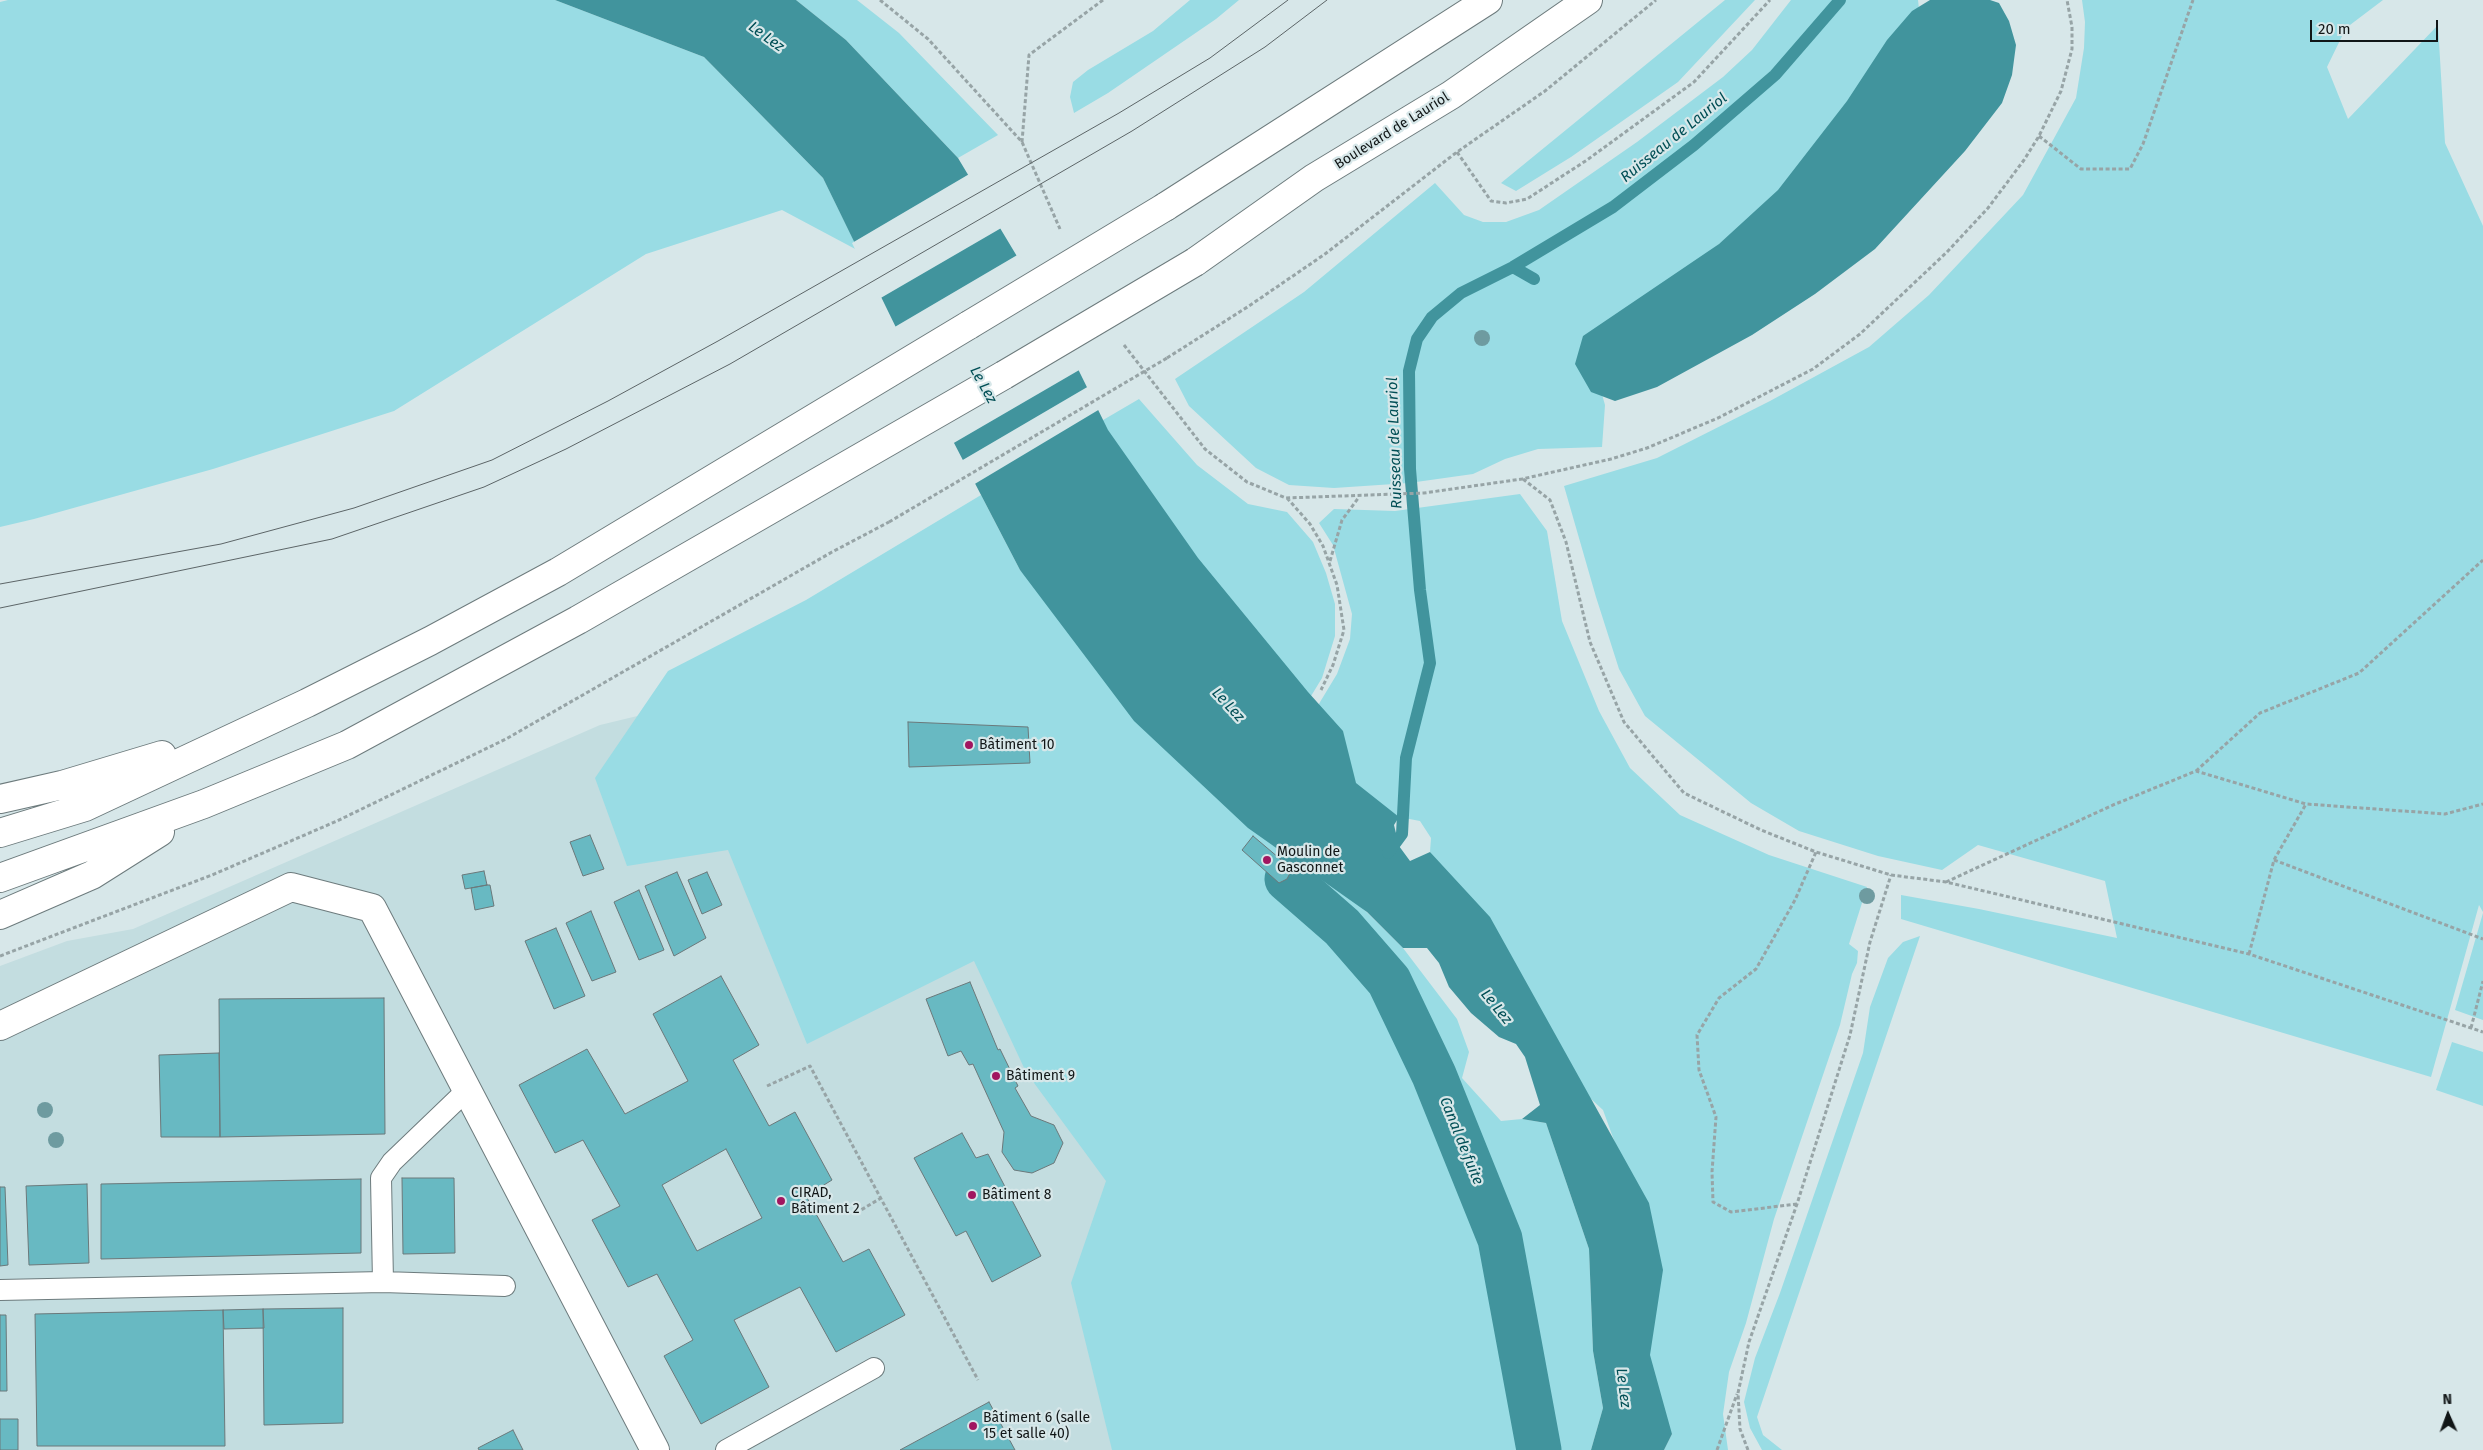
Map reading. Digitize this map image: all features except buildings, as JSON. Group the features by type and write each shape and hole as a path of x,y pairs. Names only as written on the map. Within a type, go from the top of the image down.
{"main road":[{"path":"0,833 85,807 307,703 430,641 558,572 797,426 1164,207 1488,0"},
{"name":"Boulevard de Lauriol","path":"204,804 347,745 578,620 825,480 1195,262 1314,178 1451,95 1588,0"},
{"path":"0,798 62,785 151,760 430,641"},
{"path":"0,878 204,804"},
{"path":"0,915 92,875 204,804"},
{"path":"0,1026 291,887 372,908 655,1450"}],"lane":[{"path":"383,1282 381,1178 392,1162 467,1090"},
{"path":"0,1290 383,1282 506,1286"},
{"path":"726,1450 874,1368"}],"path":[{"path":"1022,142 1029,55 1103,0"},
{"path":"0,956 212,875 336,821 506,739 832,552 889,522 1167,358 1249,306 1325,254 1457,152 1545,91 1656,0"},
{"path":"1457,152 1491,201 1506,204 1527,199 1587,160 1694,82 1770,0"},
{"path":"1398,495 1522,479 1611,459 1647,448 1718,418 1813,369 1860,334 1947,252 1988,208 2039,136 2061,91 2068,70 2072,49 2072,27 2068,0"},
{"path":"2039,136 2081,169 2130,169 2143,144 2193,0"},
{"path":"1522,479 1550,500 1566,542 1590,642 1624,722 1684,793 1761,830 1816,852 1891,875 1946,882 2249,954 2483,1032"},
{"path":"1329,562 1342,520 1359,496"},
{"path":"1286,498 1310,524 1323,546 1337,585 1344,630 1333,665 1321,690"},
{"path":"1946,882 2113,805 2196,771 2260,713 2359,673 2483,560"},
{"path":"2196,771 2306,804 2445,814 2483,804"},
{"path":"2249,954 2274,860 2306,804"},
{"path":"1797,1204 1731,1212 1713,1202 1712,1172 1716,1117 1699,1070 1696,1035 1719,998 1756,970 1795,900 1816,852"},
{"path":"2274,860 2483,939"},
{"path":"1717,1450 1738,1393 1749,1342 1797,1204 1850,1035 1870,942 1891,875"},
{"path":"2472,1028 2483,981"},
{"path":"767,1086 810,1066 978,1380"},
{"path":"856,1213 881,1198"},
{"path":"1738,1393 1740,1429 1748,1450"}],"shaded area":[{"path":"8,0 555,0 704,57 823,178 859,251 782,210 646,254 394,411 213,469 0,527 0,2"},
{"path":"796,0 857,0 899,33 998,135 958,158 846,40"},
{"path":"1190,0 1239,0 1216,19 1108,93 1074,113 1070,97 1073,82 1088,70 1153,31"},
{"path":"1725,0 1755,0 1678,82 1571,157 1516,191 1501,183"},
{"path":"1791,0 1918,0 1919,9 1772,200 1590,352 1605,405 1602,447 1538,449 1505,459 1473,474 1409,483 1334,488 1289,485 1256,468 1189,406 1175,379 1304,292 1435,183 1464,215 1483,222 1506,222 1539,210 1637,142 1723,77 1752,50"},
{"path":"2082,0 2383,0 2346,28 2327,67 2348,119 2438,25 2445,143 2483,226 2483,912 2479,905 2431,1077 1901,919 1901,895 2117,938 2105,881 1978,845 1942,870 1878,856 1799,831 1751,803 1645,716 1619,669 1564,486 1657,458 1770,401 1869,347 1929,295 2023,195 2076,98 2084,48 2085,22"},
{"path":"1139,399 1197,465 1248,504 1287,512 1313,542 1326,573 1335,604 1335,636 1322,678 1305,706 1098,423"},
{"path":"1520,494 1547,531 1562,621 1599,711 1630,768 1680,815 1769,855 1867,887 1849,944 1858,951 1857,963 1852,974 1840,1025 1774,1219 1746,1323 1729,1372 1723,1414 1728,1450 1664,1450 1672,1434 1639,1374 1635,1198 1603,1110 1534,1046 1451,883 1430,852 1431,838 1420,821 1399,817 1340,790 1314,712 1337,674 1350,639 1352,614 1333,545 1319,523 1334,509 1395,511"},
{"path":"981,495 1020,570 1403,948 1457,1019 1469,1052 1462,1078 1501,1121 1522,1119 1546,1123 1589,1249 1593,1351 1603,1408 1591,1450 1112,1450 1071,1283 1106,1181 1026,1072 974,961 807,1044 728,850 627,866 595,778 668,671 806,600"},
{"path":"774,683 1408,1450 0,1450 0,966 67,941 133,929 600,725"},
{"path":"2483,913 2483,1020 2455,1010"},
{"path":"1920,936 1757,1417 1763,1435 1782,1450 1762,1450 1750,1428 1744,1402 1755,1358 1780,1293 1863,1053 1870,1007 1888,958 1903,942"},
{"path":"2452,1042 2483,1052 2483,1106 2436,1090"}],"water":[{"name":"Le Lez","path":"555,0 796,0 846,40 958,158 1048,308 1108,430 1198,558 1308,692 1343,731 1356,783 1399,817 1394,825 1399,846 1410,861 1430,852 1490,917 1649,1203 1663,1270 1650,1355 1672,1434 1664,1450 1591,1450 1603,1408 1593,1351 1589,1249 1546,1123 1522,1119 1540,1105 1525,1057 1516,1044 1499,1037 1471,1013 1449,987 1439,963 1427,948 1403,948 1367,912 1248,828 1134,721 1020,570 927,391 823,178 704,57"},
{"path":"1930,0 1990,0 1999,3 2009,21 2016,45 2012,75 2002,103 1965,151 1875,249 1815,294 1752,335 1657,387 1615,401 1591,392 1575,364 1583,336 1719,244 1778,190 1847,101 1887,40 1912,11"}],"pier":[{"path":"971,173 1003,227 879,299 852,243"},
{"path":"1019,254 1050,307 1081,369 952,444 893,328"},
{"path":"1089,386 1100,409 973,485 961,461"}],"waterway":[{"name":"Ruisseau de Lauriol","path":"1388,853 1402,834 1406,758 1430,663 1420,590 1410,469 1409,371 1417,339 1432,317 1461,293 1513,267 1613,207 1694,145 1775,75 1840,0"},
{"path":"1513,267 1534,279"},
{"name":"Canal de fuite","path":"1287,879 1342,927 1389,981 1434,1075 1500,1239 1539,1450"}],"tram line":[{"path":"0,584 221,544 354,508 492,460 608,401 718,341 1119,113 1210,58 1288,0"},
{"path":"0,608 332,539 484,487 566,449 730,364 1132,131 1265,47 1327,0"}],"place":[{"name":"Bâtiment 10","path":"969,745"},
{"name":"Moulin de Gasconnet","path":"1267,860"},
{"name":"Bâtiment 9","path":"996,1076"},
{"name":"Bâtiment 8","path":"972,1195"},
{"name":"CIRAD, Bâtiment 2","path":"781,1201"},
{"name":"Bâtiment 6 (salle 15 et salle 40)","path":"973,1426"}]}
